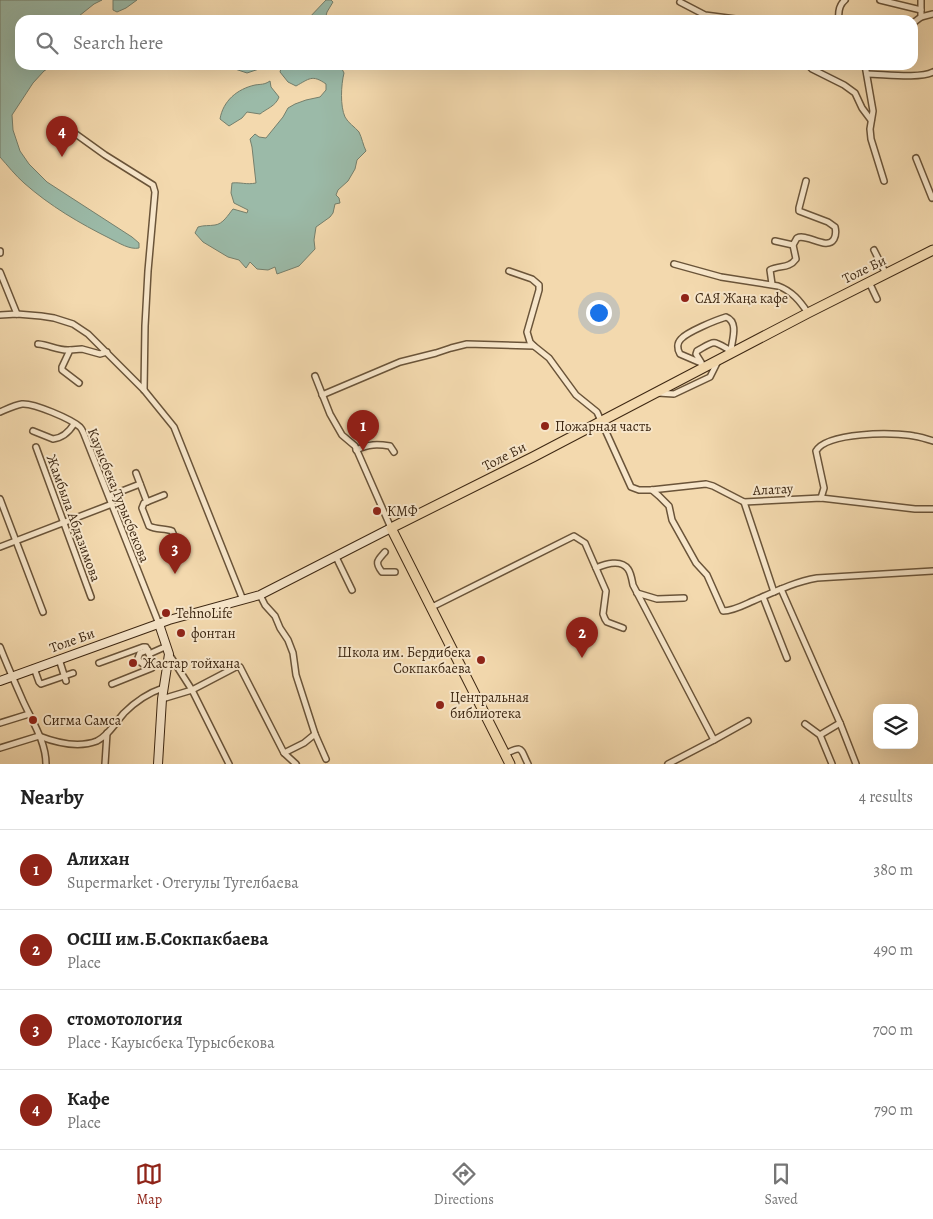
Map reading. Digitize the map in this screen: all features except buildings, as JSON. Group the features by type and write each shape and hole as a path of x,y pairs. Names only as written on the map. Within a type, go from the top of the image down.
{"main road":[{"name":"Толе Би","path":"392,528 602,421 702,365 718,360 808,312 933,250"},
{"path":"392,528 510,764"}],"street":[{"path":"839,15 840,5 845,0"},
{"path":"880,0 921,10"},
{"path":"921,0 921,17"},
{"path":"680,2 703,15"},
{"path":"918,19 933,14"},
{"path":"814,70 844,85 854,93 871,120"},
{"path":"866,70 873,111 870,129 871,139 884,181"},
{"path":"867,74 922,76 933,72"},
{"path":"73,132 105,155 153,185 155,192 144,326 144,390"},
{"path":"916,158 932,196"},
{"path":"772,284 770,270 785,267 796,259 793,245 800,236 827,244 832,242 835,237 835,227 828,222 799,211 806,181"},
{"path":"932,196 933,187"},
{"path":"775,241 793,245"},
{"path":"874,250 886,274"},
{"path":"674,264 721,277 772,284 784,288 798,299 808,312"},
{"path":"0,272 17,314"},
{"path":"509,272 532,279 539,285 527,332 530,342 549,358 576,395 597,412 602,421"},
{"path":"869,282 877,299"},
{"path":"0,316 17,314 54,318 73,324 88,334 144,390 174,427 243,600"},
{"path":"726,317 731,319 734,324 732,351 713,342 697,351 696,354 702,365 680,354 678,348 679,341 686,335 726,317"},
{"path":"38,344 51,346 62,351 82,349 100,354 107,352"},
{"path":"322,395 400,362 467,344 534,346"},
{"path":"70,350 62,370 79,384"},
{"path":"655,392 674,394 710,377 718,360"},
{"path":"315,376 330,414 342,435 354,445 392,528"},
{"name":"Кауысбека Турысбекова","path":"0,412 14,406 31,405 69,420 80,427 109,496 157,625"},
{"name":"Алатау","path":"602,421 631,487 638,490 706,484 744,502 821,498 915,509 933,509"},
{"path":"34,431 56,439 65,435 74,424"},
{"path":"821,498 824,488 816,451 827,442 845,437 883,434 914,436 933,441"},
{"path":"356,450 366,445 376,444 390,446 394,452"},
{"name":"Жамбыла Абдазимова","path":"36,447 91,597"},
{"path":"136,473 146,502"},
{"path":"109,496 140,484"},
{"path":"651,490 669,506 672,520 696,563 707,575 723,611 733,610 798,582 817,578 933,571"},
{"path":"164,495 146,502 142,505 142,508 149,526 172,531 182,554"},
{"path":"0,499 43,612"},
{"path":"744,502 774,592"},
{"path":"0,547 112,504"},
{"name":"Толе Би","path":"0,681 157,625 260,595 392,528"},
{"path":"432,607 574,536 585,543 606,591 604,616 607,622 623,628"},
{"path":"385,552 378,560 377,565 382,572 395,572"},
{"path":"336,557 352,590"},
{"path":"596,568 607,564 624,565 628,569 637,593 714,740"},
{"path":"781,589 856,764"},
{"path":"637,593 658,599 684,598"},
{"path":"260,595 275,616 288,640 293,654 296,675 315,734 326,759"},
{"path":"763,597 787,658"},
{"path":"157,625 168,650 192,690 230,764"},
{"path":"99,663 144,646 146,647 152,661 152,668 112,684"},
{"path":"0,647 39,736 46,764"},
{"path":"152,661 143,664 138,658 140,653 168,650"},
{"path":"158,764 162,699 168,650"},
{"path":"59,659 65,679"},
{"path":"162,699 192,690 236,667 240,667 284,754 296,764"},
{"path":"34,668 41,684 65,679 74,673"},
{"path":"0,748 39,736 79,745 98,740 107,733 131,706 149,693 163,688"},
{"path":"0,723 29,714"},
{"path":"668,764 748,721"},
{"path":"820,735 840,723"},
{"path":"805,724 820,735 832,764"},
{"path":"105,764 107,733"},
{"path":"284,754 304,743 315,734"},
{"path":"505,754 519,748 528,764"}],"shaded area":[{"path":"0,0 102,0 80,15 15,15 15,70 46,70 33,83 12,115 13,130 20,151 29,164 47,182 132,237 139,243 139,248 132,248 121,244 65,214 24,183 0,157"},
{"path":"113,0 137,0 117,12 113,10"},
{"path":"326,0 333,2 326,15 312,15"},
{"path":"238,70 256,70 247,73"},
{"path":"281,70 342,70 343,112 348,121 359,132 366,151 357,160 355,169 348,181 338,190 336,195 340,203 335,204 330,217 316,227 315,249 299,266 277,274 275,267 268,270 257,269 250,262 246,268 239,260 228,257 203,242 195,233 198,227 220,223 233,209 247,213 248,210 234,203 231,193 232,183 256,183 250,139 255,134 266,138 288,108 306,100 320,97 326,90 326,84 314,78 296,86 288,82 280,72"},
{"path":"270,81 271,87 279,97 273,105 260,114 247,112 242,118 229,126 220,119 228,101 242,89"}],"place":[{"name":"Кафе","path":"62,157"},
{"name":"САЯ Жаңа кафе","path":"685,298"},
{"name":"Пожарная часть","path":"545,426"},
{"name":"Алихан","path":"363,451"},
{"name":"КМФ","path":"377,511"},
{"name":"стомотология","path":"175,574"},
{"name":"TehnoLife","path":"166,613"},
{"name":"фонтан","path":"181,633"},
{"name":"ОСШ им.Б.Сокпакбаева","path":"582,658"},
{"name":"Школа им. Бердибека Сокпакбаева","path":"481,660"},
{"name":"Жастар тойхана","path":"133,663"},
{"name":"Центральная библиотека","path":"440,705"},
{"name":"Сигма Самса","path":"33,720"}]}
